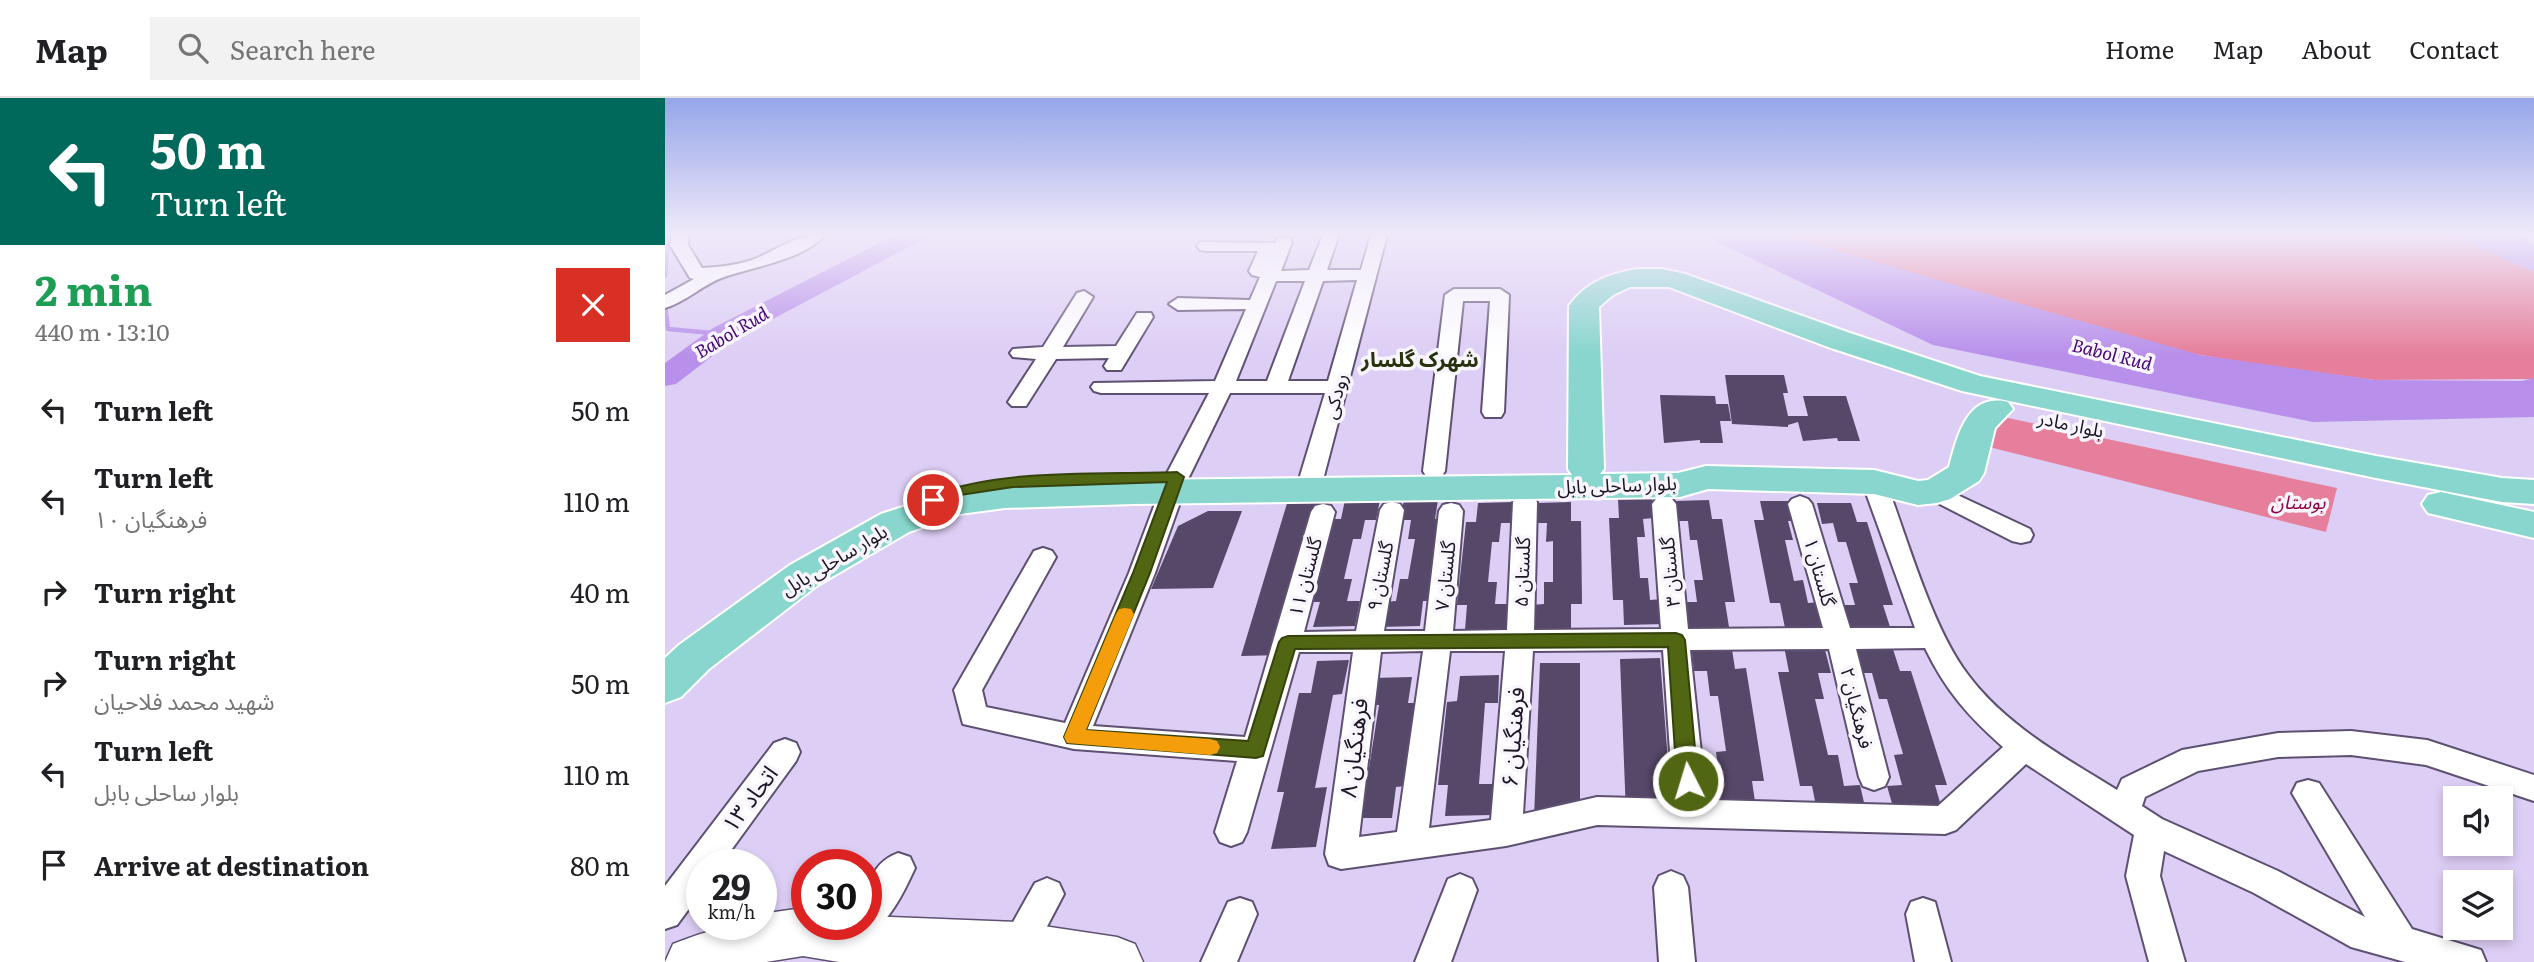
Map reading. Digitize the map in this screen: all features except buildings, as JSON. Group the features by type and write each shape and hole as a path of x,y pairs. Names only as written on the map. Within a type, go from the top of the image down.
{"main road":[{"name":"بلوار مادر","path":"1586,469 1584,306 1595,292 1620,280 1655,276 1675,280 1839,340 1973,384 2376,467 2528,509"},
{"name":"بلوار مادر","path":"1620,280 1653,288 1949,397 1996,409 2528,509"},
{"path":"1706,477 1874,482 1919,493 1934,492 1950,485 1966,473 1975,430 1985,415 1996,409"},
{"name":"بلوار ساحلی بابل","path":"665,685 694,657 775,594 858,542 895,523 955,502 1005,496 1312,476 1434,471 1684,468 1706,477"},
{"name":"بلوار ساحلی بابل","path":"665,654 791,567 884,517 958,491 1013,482 1173,485 1680,485 1706,477"},
{"path":"691,962 759,939 791,934"},
{"path":"882,938 1017,947 1121,962"}],"street":[{"path":"665,302 713,275"},
{"path":"1222,389 1213,378 1257,275"},
{"path":"1074,737 1142,573 1173,485 1222,389 1269,276 1351,275"},
{"name":"رودکی","path":"1312,476 1368,275"},
{"path":"1275,388 1316,276"},
{"path":"1434,471 1454,295 1500,295 1493,412"},
{"path":"1019,402 1084,297"},
{"path":"1178,304 1245,303"},
{"path":"1144,317 1101,387 1337,387"},
{"path":"1020,353 1122,352"},
{"path":"1874,482 1924,619 1953,676 1987,715 2024,747 2138,820 2266,882 2351,930 2468,962"},
{"path":"1934,492 2021,535"},
{"name":"گلستان ۵","path":"1520,641 1525,502"},
{"name":"گلستان ۳","path":"1664,504 1688,781"},
{"name":"گلستان ۱","path":"1800,504 1840,639"},
{"name":"گلستان ۹","path":"1368,642 1392,510"},
{"name":"گلستان ۷","path":"1411,845 1438,641 1451,511"},
{"name":"گلستان ۱۱","path":"1231,832 1288,642 1323,512"},
{"path":"1043,556 968,690 973,716 1074,737 1256,750"},
{"path":"1288,642 1934,638"},
{"name":"فرهنگیان ۲","path":"1840,639 1874,777"},
{"name":"فرهنگیان ۶","path":"1506,832 1520,641"},
{"name":"فرهنگیان ۸","path":"1368,642 1341,854 1411,845"},
{"path":"2167,962 2143,876 2133,788 2193,759 2278,745 2351,743 2427,753 2534,788"},
{"path":"1411,845 1506,832 1597,811 1945,820 2024,747"},
{"name":"اتحاد ۱۳","path":"665,914 785,752"},
{"path":"2308,793 2400,943"},
{"path":"882,895 898,868"},
{"path":"1671,887 1677,962"},
{"path":"1433,962 1460,890"},
{"path":"1017,947 1047,894"},
{"path":"1219,962 1240,914"},
{"path":"1923,914 1933,962"}],"green space":[{"path":"1899,275 2534,275 2534,379 2375,380 2254,364 2096,337"},
{"name":"بوستان","path":"2008,418 2337,488 2326,532 1985,446 1990,424"}],"water":[{"path":"1787,275 1922,275 2200,355 2375,380 2522,381 2534,378 2534,417 2313,422 1933,345"}],"waterway":[{"name":"Babol Rud","path":"665,377 723,334 836,275"},
{"path":"665,304 668,329 723,334"}],"slow traffic":[{"path":"1125,614 1074,737 1210,747"}],"district":[{"name":"شهرک گلسار","path":"1420,360"}],"route":[{"path":"933,500 958,491 1013,482 1177,477 1142,573 1074,737 1256,750 1288,642 1676,640 1688,781"}]}
